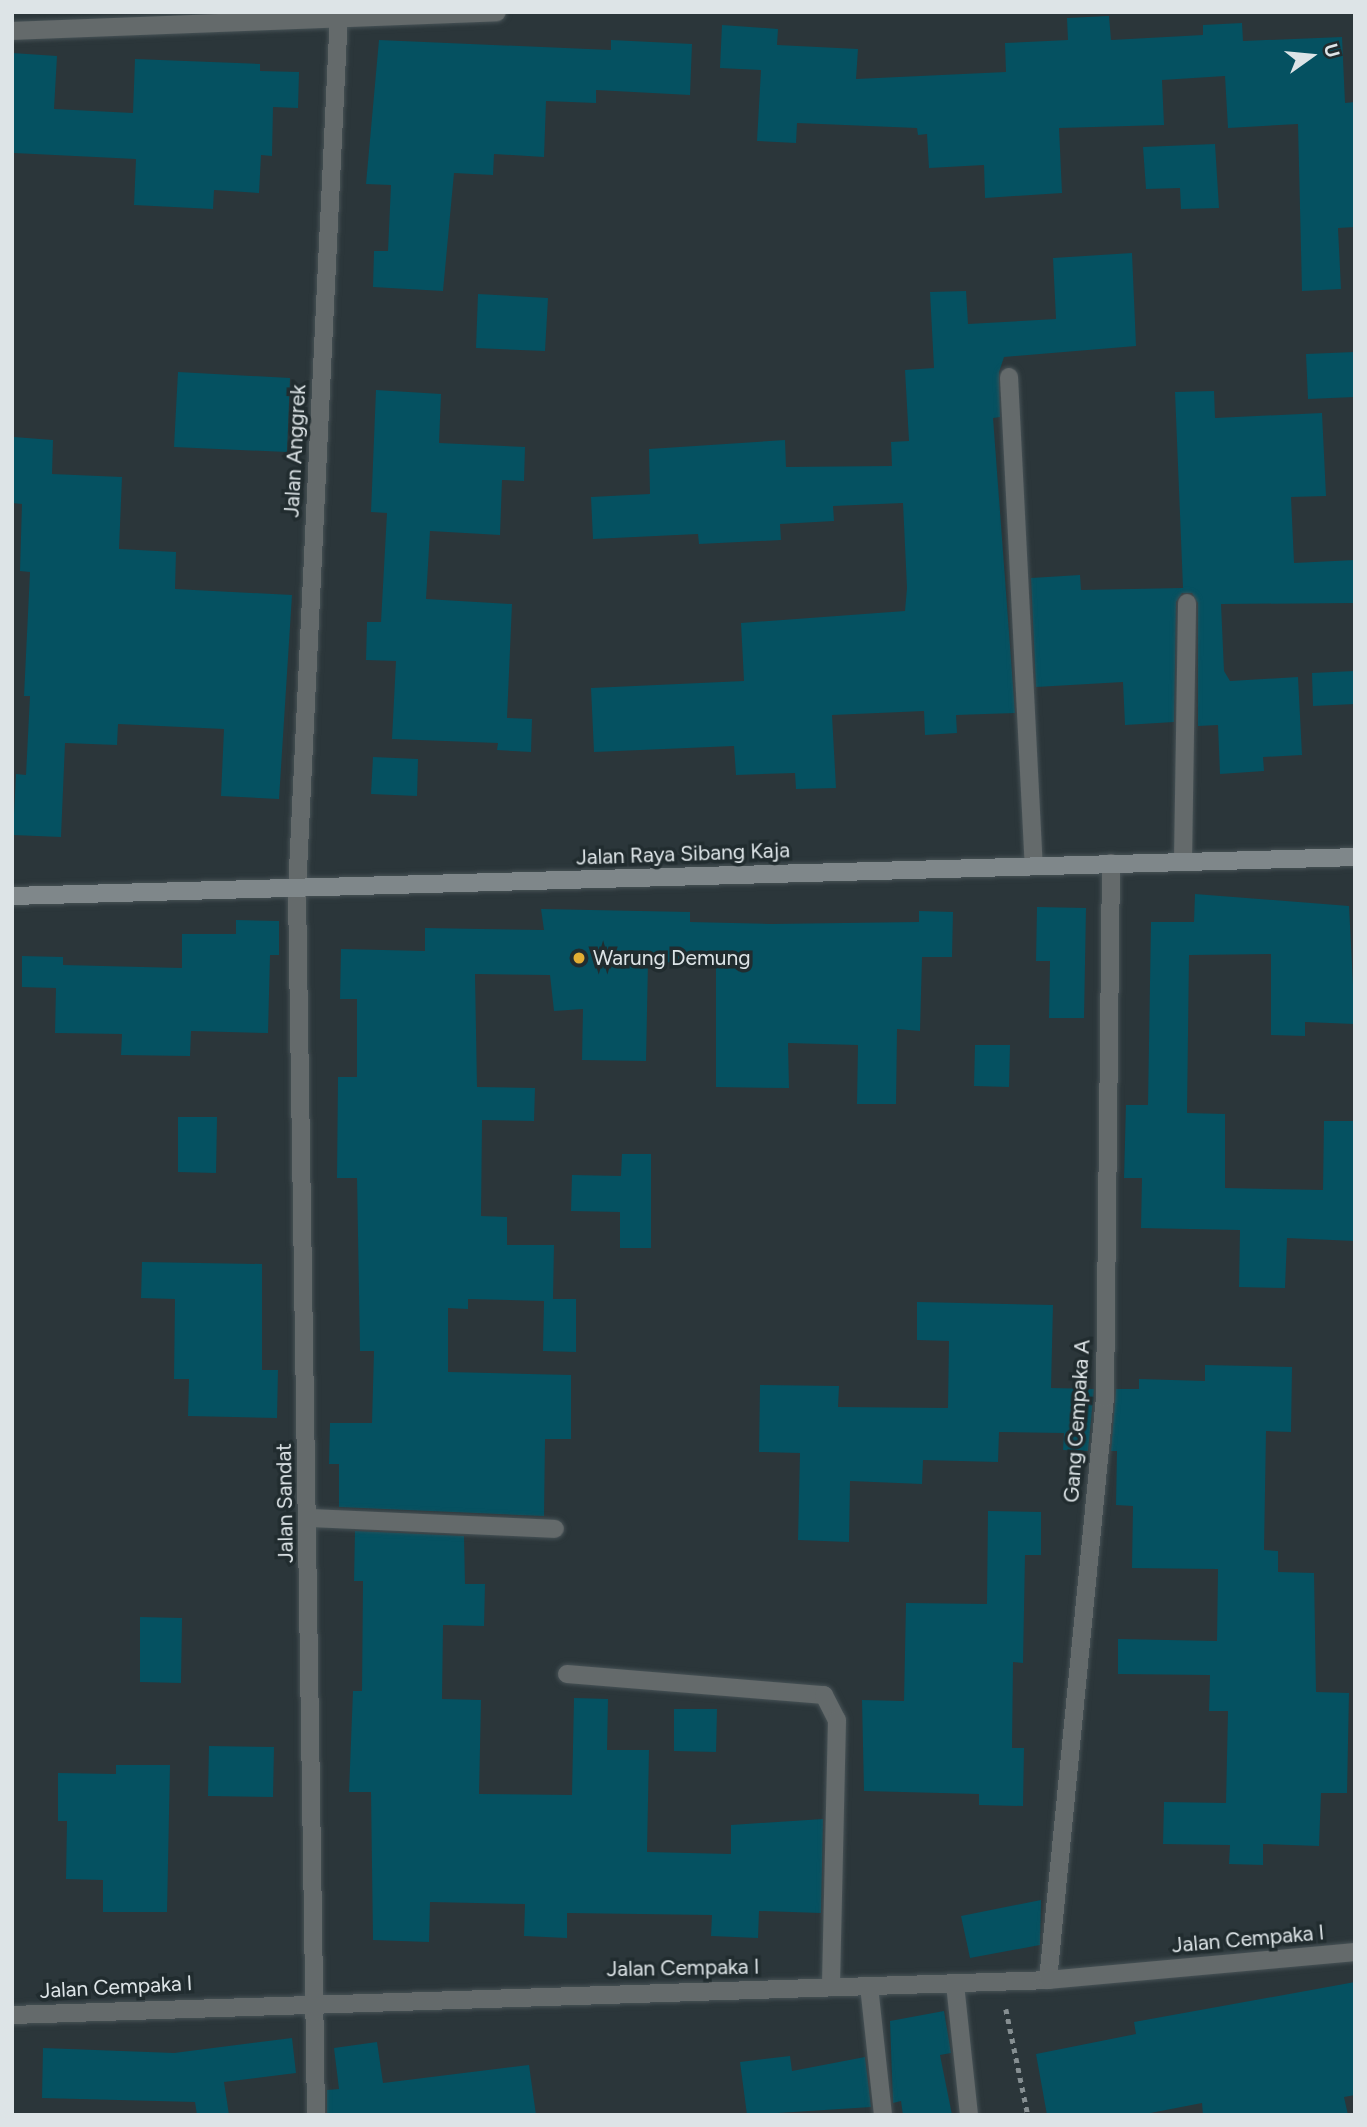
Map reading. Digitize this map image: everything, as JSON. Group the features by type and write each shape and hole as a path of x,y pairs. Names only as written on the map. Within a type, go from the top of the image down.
{"main road":[{"name":"Jalan Raya Sibang Kaja","path":"12,896 297,891 1034,864 1355,857"}],"street":[{"path":"12,31 339,14 497,12"},
{"name":"Jalan Anggrek","path":"297,891 339,14"},
{"path":"1009,377 1034,864"},
{"path":"1183,861 1186,603"},
{"name":"Gang Cempaka A","path":"1048,1980 1105,1398 1111,863"},
{"name":"Jalan Sandat","path":"297,891 317,2000 316,2115"},
{"path":"308,1518 555,1529"},
{"path":"567,1674 824,1695 837,1720 831,1986"},
{"name":"Jalan Cempaka I","path":"12,2015 317,2000 1048,1980 1355,1952"},
{"path":"954,1984 969,2115"},
{"path":"869,1986 883,2115"}],"path":[{"path":"1001,1982 1028,2115"}],"building":[{"path":"1109,16 1111,40 1203,35 1203,25 1242,23 1243,41 1342,37 1345,103 1355,102 1355,227 1338,228 1341,289 1302,291 1298,124 1228,128 1225,76 1162,80 1164,125 1059,128 1062,193 985,198 984,165 929,168 927,134 918,135 917,128 797,123 796,143 757,141 761,70 720,68 722,25 778,29 777,45 858,49 856,79 1006,72 1005,43 1068,40 1067,18"},
{"path":"379,40 611,50 611,40 692,44 690,95 596,90 596,103 546,101 544,157 494,154 493,175 454,173 443,291 373,287 374,251 388,251 391,185 366,184"},
{"path":"12,53 57,56 54,109 133,113 135,59 260,64 260,71 299,72 298,108 273,107 272,156 261,155 259,193 214,190 213,209 134,205 136,159 14,153"},
{"path":"1215,144 1219,208 1181,209 1180,188 1146,189 1143,147"},
{"path":"1132,253 1136,346 1004,357 999,372 1000,417 993,418 1015,713 956,715 957,733 925,735 924,711 832,715 836,788 796,789 795,773 736,775 734,746 594,752 591,688 744,681 741,623 905,611 907,588 903,503 833,506 834,521 780,524 781,540 699,544 698,534 593,539 591,497 650,494 649,449 785,440 786,467 892,466 891,442 909,441 905,370 934,368 930,292 966,291 968,324 1056,319 1053,258"},
{"path":"478,294 548,298 545,351 476,348"},
{"path":"1355,352 1355,397 1308,399 1306,354"},
{"path":"178,372 290,378 287,452 174,447"},
{"path":"376,390 441,394 439,443 525,447 524,481 502,480 500,535 430,531 426,599 512,604 507,718 532,719 531,752 497,750 498,743 392,739 396,661 366,660 367,622 381,622 387,513 371,512"},
{"path":"1214,391 1215,418 1322,413 1326,496 1291,497 1294,563 1355,560 1355,603 1221,604 1224,671 1230,681 1298,677 1302,755 1263,757 1264,771 1220,774 1218,725 1198,726 1198,603 1192,593 1182,593 1176,602 1174,722 1125,725 1123,682 1036,687 1031,578 1080,575 1081,590 1183,588 1175,392"},
{"path":"14,437 53,440 52,474 122,477 119,549 176,552 175,589 292,595 279,799 221,796 224,729 118,724 117,745 65,743 61,837 13,835 16,774 26,775 30,696 24,696 30,572 20,571 22,504 12,503"},
{"path":"1355,671 1355,704 1313,706 1312,673"},
{"path":"373,757 418,759 417,796 371,794"},
{"path":"1195,894 1349,906 1355,1024 1305,1022 1305,1036 1271,1035 1271,954 1189,955 1187,1113 1225,1114 1225,1188 1323,1190 1324,1121 1355,1121 1355,1241 1287,1238 1285,1288 1239,1287 1240,1230 1141,1228 1142,1178 1124,1178 1126,1105 1148,1105 1151,922 1194,922"},
{"path":"1037,907 1086,908 1084,1018 1049,1018 1050,961 1036,961"},
{"path":"541,909 690,912 690,922 771,924 919,922 919,911 953,912 952,957 922,957 920,1031 897,1029 896,1104 857,1104 858,1045 788,1043 789,1088 716,1087 716,963 648,962 646,1061 582,1060 583,1009 554,1011 550,975 475,974 477,1087 535,1088 534,1121 482,1120 481,1216 507,1217 507,1245 554,1245 553,1299 576,1299 576,1352 543,1351 544,1301 468,1299 468,1309 448,1308 448,1372 571,1375 571,1439 545,1439 544,1516 339,1507 339,1464 329,1464 330,1423 372,1423 374,1351 360,1351 357,1178 337,1178 338,1077 357,1077 357,999 340,999 341,949 425,951 425,928 544,930"},
{"path":"236,920 279,921 279,955 270,955 268,1033 191,1031 190,1056 121,1055 122,1034 55,1033 56,988 22,987 22,956 63,957 63,965 182,968 182,934 236,934"},
{"path":"975,1045 1010,1045 1009,1087 974,1086"},
{"path":"178,1117 217,1117 216,1173 178,1172"},
{"path":"622,1154 651,1154 651,1248 620,1248 620,1212 571,1211 572,1175 621,1176"},
{"path":"142,1262 262,1264 262,1370 278,1370 277,1418 188,1416 189,1379 174,1379 175,1299 141,1298"},
{"path":"917,1302 1053,1305 1051,1388 1094,1389 1088,1451 1063,1450 1064,1433 999,1432 998,1462 923,1460 922,1484 850,1481 849,1542 798,1540 800,1453 759,1452 760,1385 839,1386 838,1407 948,1408 949,1341 917,1340"},
{"path":"1205,1365 1292,1367 1291,1432 1266,1431 1264,1550 1278,1551 1278,1572 1314,1573 1316,1692 1349,1693 1347,1793 1321,1793 1319,1846 1263,1844 1263,1865 1229,1864 1230,1845 1163,1844 1164,1802 1226,1803 1228,1711 1209,1711 1210,1675 1118,1674 1118,1639 1217,1641 1218,1569 1132,1568 1133,1506 1116,1505 1117,1451 1111,1451 1116,1389 1139,1389 1139,1379 1205,1381"},
{"path":"988,1511 1041,1512 1041,1555 1025,1555 1023,1663 1013,1662 1012,1748 1024,1748 1023,1806 979,1805 979,1794 864,1791 862,1700 904,1701 906,1603 987,1604"},
{"path":"355,1531 464,1536 465,1584 485,1584 484,1626 443,1625 442,1699 481,1700 479,1794 572,1795 574,1698 608,1699 607,1750 649,1750 647,1852 731,1854 731,1825 823,1819 821,1913 759,1911 758,1938 711,1936 712,1915 567,1913 567,1938 524,1936 525,1904 430,1902 429,1942 373,1940 371,1792 349,1792 353,1691 362,1691 363,1581 354,1581"},
{"path":"140,1617 182,1618 181,1683 140,1682"},
{"path":"674,1709 717,1709 716,1752 674,1751"},
{"path":"209,1746 274,1747 273,1797 208,1796"},
{"path":"116,1765 170,1765 167,1912 103,1912 103,1880 66,1879 67,1821 58,1821 58,1773 116,1774"},
{"path":"1041,1900 1040,1945 970,1958 961,1916"},
{"path":"1355,1982 1355,2095 1344,2097 1348,2115 1203,2115 1202,2103 1140,2115 1047,2115 1036,2054 1136,2034 1134,2022"},
{"path":"944,2011 951,2053 940,2055 952,2115 903,2115 901,2101 893,2103 890,2021"},
{"path":"292,2038 296,2073 224,2082 229,2115 197,2115 195,2102 42,2098 43,2048 174,2053"},
{"path":"377,2042 383,2083 529,2065 536,2115 327,2115 327,2090 339,2089 334,2048"},
{"path":"790,2056 792,2071 865,2057 871,2107 747,2115 740,2062"}],"place":[{"name":"Warung Demung","path":"579,958"}]}
